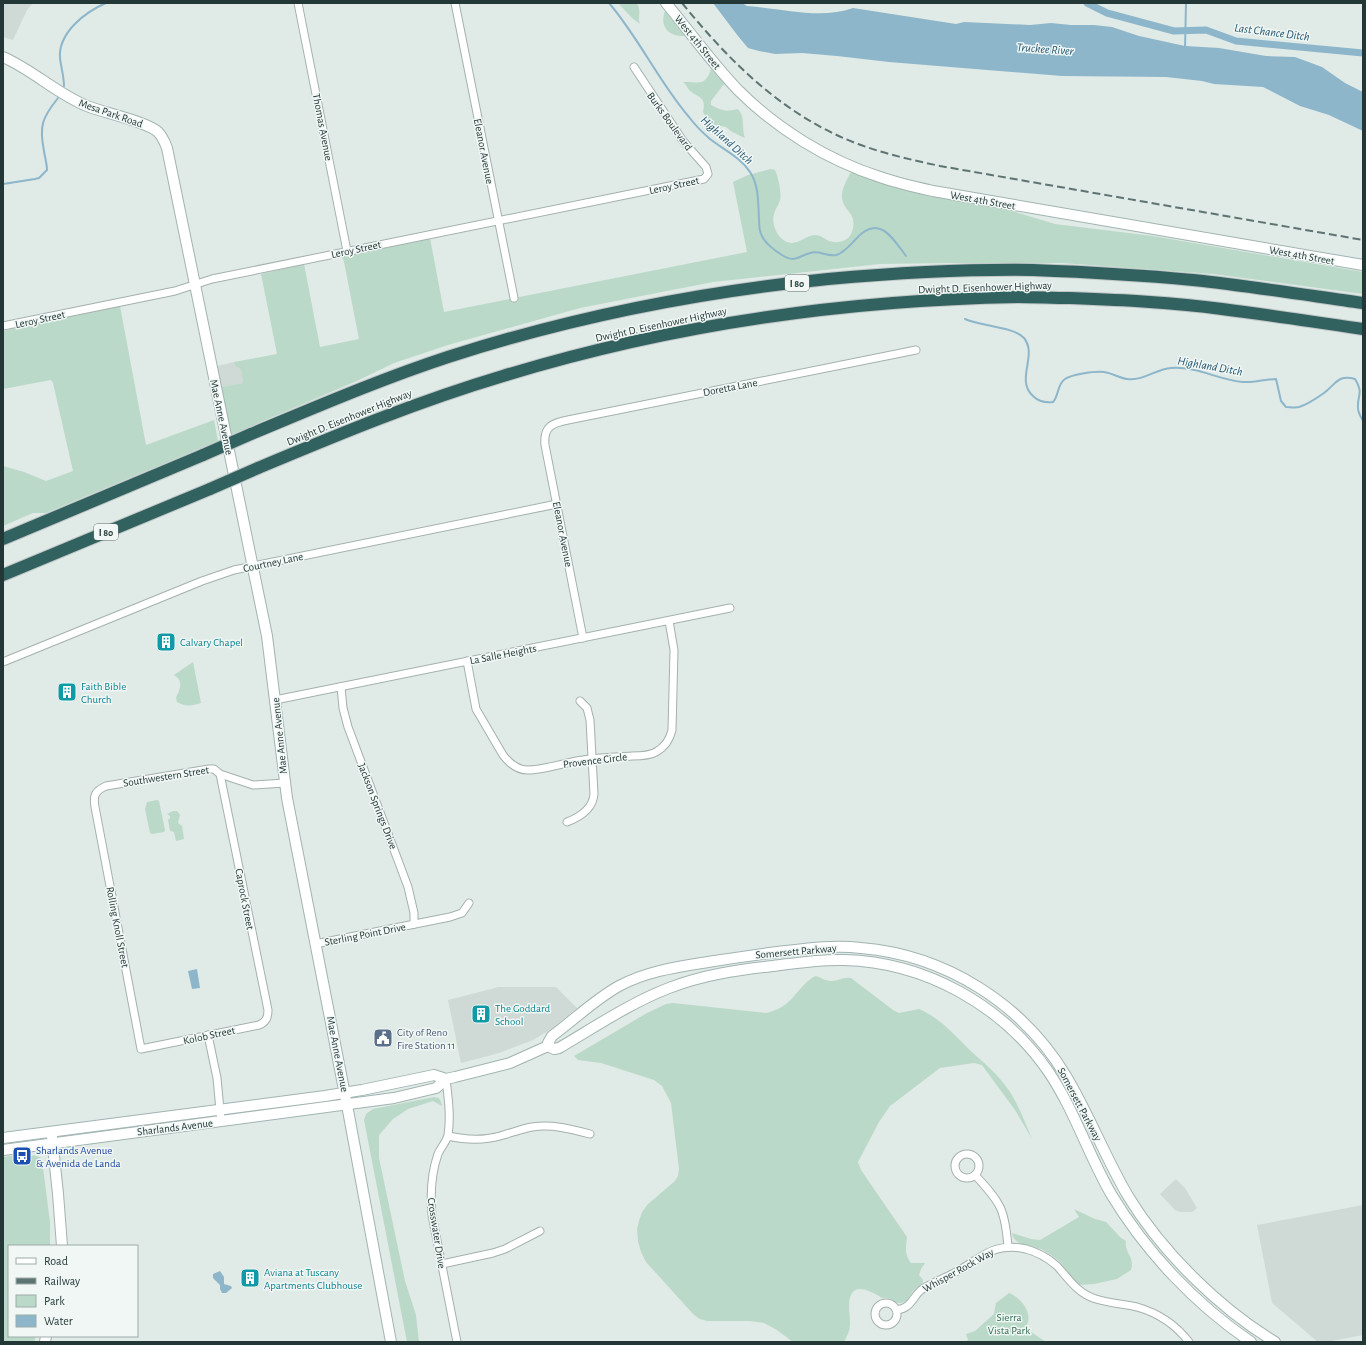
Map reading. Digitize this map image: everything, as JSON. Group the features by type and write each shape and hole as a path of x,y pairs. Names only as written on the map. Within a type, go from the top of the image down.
{"highway":[{"name":"Dwight D. Eisenhower Highway","path":"3,539 331,400 385,380 487,345 625,310 715,293 786,284 870,276 941,271 1037,270 1136,275 1196,280 1363,303"},
{"name":"Dwight D. Eisenhower Highway","path":"3,575 408,407 535,366 619,344 753,318 922,301 1020,297 1099,299 1174,304 1221,309 1363,329"}],"main road":[{"name":"West 4th Street","path":"666,3 722,71 752,103 771,119 807,144 860,170 879,177 933,191 1363,265"},
{"name":"Mesa Park Road","path":"3,57 25,68 70,98 92,108 149,126 158,132"},
{"name":"Mae Anne Avenue","path":"158,132 164,142 169,156 267,636 285,783 391,1342"},
{"name":"Somersett Parkway","path":"548,1046 548,1042 552,1036 605,994 639,977 671,967 807,948 840,947 871,949 894,953 938,966 969,981 995,998 1016,1015 1035,1034 1065,1074 1129,1197 1160,1240 1184,1267 1215,1297 1275,1342"},
{"name":"Somersett Parkway","path":"548,1046 554,1049 559,1048 638,1003 666,989 722,972 807,962 844,960 883,964 932,978 963,993 990,1011 1010,1027 1031,1049 1049,1073 1062,1096 1111,1193 1144,1240 1174,1276 1199,1301 1251,1342"},
{"name":"Somersett Parkway","path":"347,1105 394,1098 432,1090 446,1079 504,1065 548,1046"},
{"name":"Somersett Parkway","path":"345,1093 434,1075 446,1079"},
{"name":"Sharlands Avenue","path":"3,1138 345,1093"},
{"name":"Sharlands Avenue","path":"3,1150 347,1105"},
{"path":"51,1131 62,1245"}],"street":[{"name":"Thomas Avenue","path":"298,3 347,251"},
{"name":"Eleanor Avenue","path":"455,3 514,298"},
{"name":"Burks Boulevard","path":"634,67 648,91 684,142 706,167 708,174"},
{"name":"Leroy Street","path":"3,326 175,291 212,278 704,179 708,174"},
{"name":"Doretta Lane","path":"547,430 552,425 568,420 916,350"},
{"name":"Eleanor Avenue","path":"547,430 545,434 545,444 584,638"},
{"name":"Courtney Lane","path":"3,662 224,573 557,504"},
{"name":"La Salle Heights","path":"275,700 730,608"},
{"name":"Provence Circle","path":"467,661 476,709 503,755 511,764 528,770 593,758 650,754 662,748 670,737 673,722 675,664 669,621"},
{"name":"Jackson Springs Drive","path":"341,687 343,708 348,727 408,887 414,913 414,924"},
{"path":"567,822 581,815 589,808 594,794 593,758 589,713 587,708 580,701"},
{"name":"Southwestern Street","path":"95,795 99,789 106,786 209,769 214,769 220,774 254,785 285,783"},
{"name":"Caprock Street","path":"220,774 268,1010 268,1017 265,1022"},
{"name":"Rolling Knoll Street","path":"95,795 95,806 141,1049 153,1046"},
{"name":"Sterling Point Drive","path":"316,944 457,915 466,908 469,903"},
{"name":"Kolob Street","path":"153,1046 265,1022"},
{"path":"208,1035 217,1078 221,1121"},
{"name":"Crosswater Drive","path":"446,1079 448,1136 439,1152 433,1169 430,1195 432,1215 457,1342"},
{"path":"448,1136 462,1139 487,1139 518,1130 548,1126 561,1127 590,1134"},
{"path":"975,1175 993,1194 1002,1209 1008,1247"},
{"path":"442,1264 493,1253 540,1231"},
{"name":"Whisper Rock Way","path":"897,1310 905,1308 923,1288 960,1270 979,1256 994,1250 1008,1247 1025,1249 1042,1255 1056,1265 1074,1286 1094,1299 1138,1307 1162,1317 1175,1327 1189,1342"}],"shaded area":[{"path":"3,3 33,3 27,10 13,40 3,37"},
{"path":"234,362 235,366 241,370 243,383 221,387 217,366"},
{"path":"499,987 556,987 577,1008 550,1030 533,1040 496,1054 461,1063 448,1000"},
{"path":"1176,1179 1185,1188 1197,1208 1192,1212 1180,1212 1175,1210 1160,1194"},
{"path":"1363,1205 1363,1335 1327,1342 1318,1342 1272,1303 1257,1225"}],"green space":[{"path":"618,3 637,3 640,24 632,18"},
{"path":"665,11 685,36 674,35 667,30 663,22"},
{"path":"711,69 724,84 711,101 711,105 718,109 724,110 738,109 743,119 743,131 745,138 732,132 726,127 710,124 703,112 703,100 689,90 683,82 703,81 709,75"},
{"path":"771,169 775,170 780,194 779,202 773,218 774,226 783,240 791,243 798,242 812,235 819,236 832,242 839,242 846,240 851,235 853,220 843,203 842,192 851,172 891,186 933,196 1012,211 1055,224 1153,236 1363,272 1363,294 1213,274 1062,263 880,264 713,282 580,308 448,345 394,363 359,380 231,435 221,387 243,383 241,370 235,366 234,362 277,354 261,274 304,264 320,347 359,339 344,262 340,256 430,238 444,312 747,252 733,182 748,175"},
{"path":"120,306 146,445 214,420 218,441 46,513 33,513 3,526 3,466 24,472 46,481 73,471 53,383 51,380 3,389 3,331"},
{"path":"193,662 201,703 192,705 180,704 177,702 176,698 180,688 180,683 174,675"},
{"path":"159,801 165,830 164,832 152,834 150,833 145,809 147,802"},
{"path":"177,811 180,815 178,823 182,826 184,839 176,841 174,832 170,831 168,820 170,816 167,814"},
{"path":"815,976 831,981 851,978 899,1013 919,1009 935,1018 1002,1081 1016,1103 1032,1139 1015,1110 982,1065 974,1063 940,1068 890,1106 879,1122 858,1162 861,1170 907,1237 907,1257 911,1263 925,1263 919,1275 923,1280 923,1283 913,1291 906,1301 902,1303 888,1298 882,1298 866,1290 861,1289 853,1292 850,1297 849,1305 849,1329 844,1342 793,1342 777,1330 764,1323 750,1321 707,1321 694,1315 646,1262 638,1241 637,1229 642,1212 648,1204 675,1181 678,1176 679,1169 671,1103 662,1086 654,1080 601,1063 578,1060 574,1056 647,1013 666,1004 673,1003 766,1013 783,1007 802,986"},
{"path":"434,1097 439,1098 442,1106 433,1101 408,1109 393,1119 379,1135 379,1158 405,1281 416,1315 419,1342 407,1342 364,1120 366,1114 373,1109"},
{"path":"17,1155 19,1158 37,1156 42,1160 50,1222 50,1245 8,1245 8,1337 36,1337 34,1342 3,1342 3,1157"},
{"path":"1074,1209 1095,1219 1106,1222 1121,1238 1126,1241 1126,1249 1132,1261 1131,1270 1117,1279 1094,1284 1080,1285 1055,1258 1039,1248 1024,1245 1013,1238 1012,1233 1031,1239 1040,1240 1079,1217"},
{"name":"Sierra Vista Park","path":"1009,1293 1017,1297 1026,1308 1028,1313 1028,1323 1025,1328 1046,1342 965,1342 968,1340 966,1334 975,1331 994,1314 996,1303"}],"water":[{"name":"Truckee River","path":"713,3 742,3 747,6 814,13 827,13 853,8 956,24 964,22 1030,25 1051,23 1094,25 1112,27 1139,36 1185,46 1219,48 1266,56 1295,57 1322,67 1345,83 1363,92 1363,131 1329,115 1300,106 1263,87 1214,84 1202,81 1166,77 1062,76 889,62 802,53 775,54 759,51 748,48"},
{"path":"197,969 200,988 192,989 188,971"},
{"path":"220,1271 224,1277 224,1284 231,1286 232,1288 226,1293 222,1293 220,1285 213,1278 213,1274"}],"waterway":[{"name":"Highland Ditch","path":"64,86 60,58 63,40 74,24 90,12 106,3"},
{"name":"Highland Ditch","path":"609,3 691,120 707,137 737,158 750,172 757,188 760,232 763,239 770,247 790,259 813,252 836,255 844,251 863,232 871,228 878,228 890,235 906,256"},
{"name":"Last Chance Ditch","path":"1087,3 1107,13 1174,31 1206,30 1236,41 1363,53"},
{"path":"1185,48 1186,3"},
{"name":"Highland Ditch","path":"3,184 39,178 47,170 42,129 48,111 58,98"},
{"name":"Highland Ditch","path":"965,319 1013,331 1024,338 1028,345 1029,352 1026,383 1028,390 1033,396 1042,401 1053,402 1062,381 1068,377 1090,372 1104,372 1127,379 1133,379 1144,377 1160,370 1180,368 1198,371 1234,381 1251,382 1276,379 1281,401 1286,407 1302,406 1324,393 1341,379 1349,378 1355,379 1358,384 1360,391 1358,410 1363,421"}],"railway":[{"path":"682,3 720,46 761,86 806,119 868,148 940,166 1363,240"}],"place":[{"name":"Calvary Chapel","path":"166,642"},
{"name":"Faith Bible Church","path":"67,692"},
{"name":"The Goddard School","path":"481,1014"},
{"name":"City of Reno Fire Station 11","path":"383,1038"},
{"name":"Sharlands Avenue & Avenida de Landa","path":"22,1156"},
{"name":"Aviana at Tuscany Apartments Clubhouse","path":"250,1278"}]}
